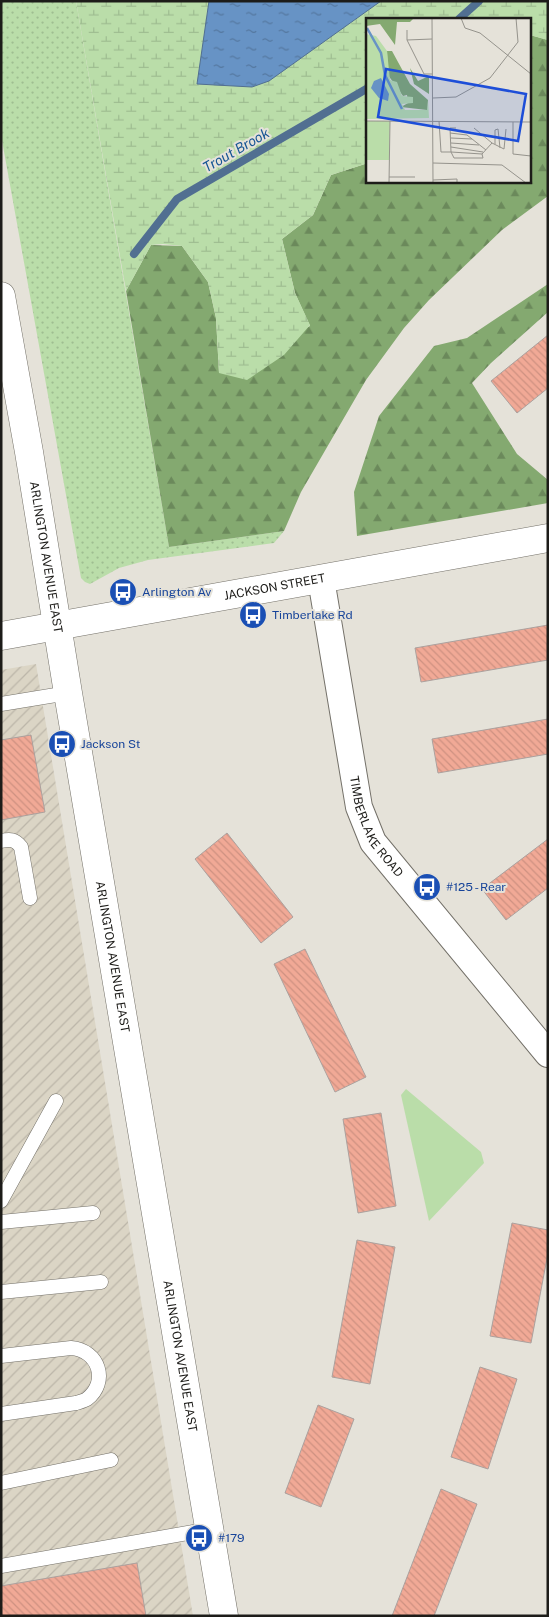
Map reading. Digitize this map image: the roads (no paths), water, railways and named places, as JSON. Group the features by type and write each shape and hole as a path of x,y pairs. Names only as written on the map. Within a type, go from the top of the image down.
{"street":[{"name":"ARLINGTON AVENUE EAST","path":"1,296 224,1616"},
{"name":"JACKSON STREET","path":"1,636 548,538"},
{"name":"TIMBERLAKE ROAD","path":"321,579 359,807 373,842 548,1054"}],"lane":[{"path":"1,704 68,693"},
{"path":"1,841 12,839 18,842 21,847 30,898"},
{"path":"1,1201 56,1101"},
{"path":"1,1222 93,1212"},
{"path":"1,1292 101,1282"},
{"path":"1,1356 80,1348 89,1353 96,1362 99,1379 98,1386 87,1399 76,1403 1,1414"},
{"path":"1,1483 111,1460"},
{"path":"1,1566 210,1529"}],"water":[{"path":"209,1 381,1 269,81 252,87 197,84"}],"waterway":[{"name":"Trout Brook","path":"460,18 479,1"},
{"name":"Trout Brook","path":"134,254 177,199 366,89"}],"place":[{"name":"Arlington Av","path":"123,592"},
{"name":"Timberlake Rd","path":"253,615"},
{"name":"Jackson St","path":"62,744"},
{"name":"#125 - Rear","path":"427,887"},
{"name":"#179","path":"199,1538"}]}
